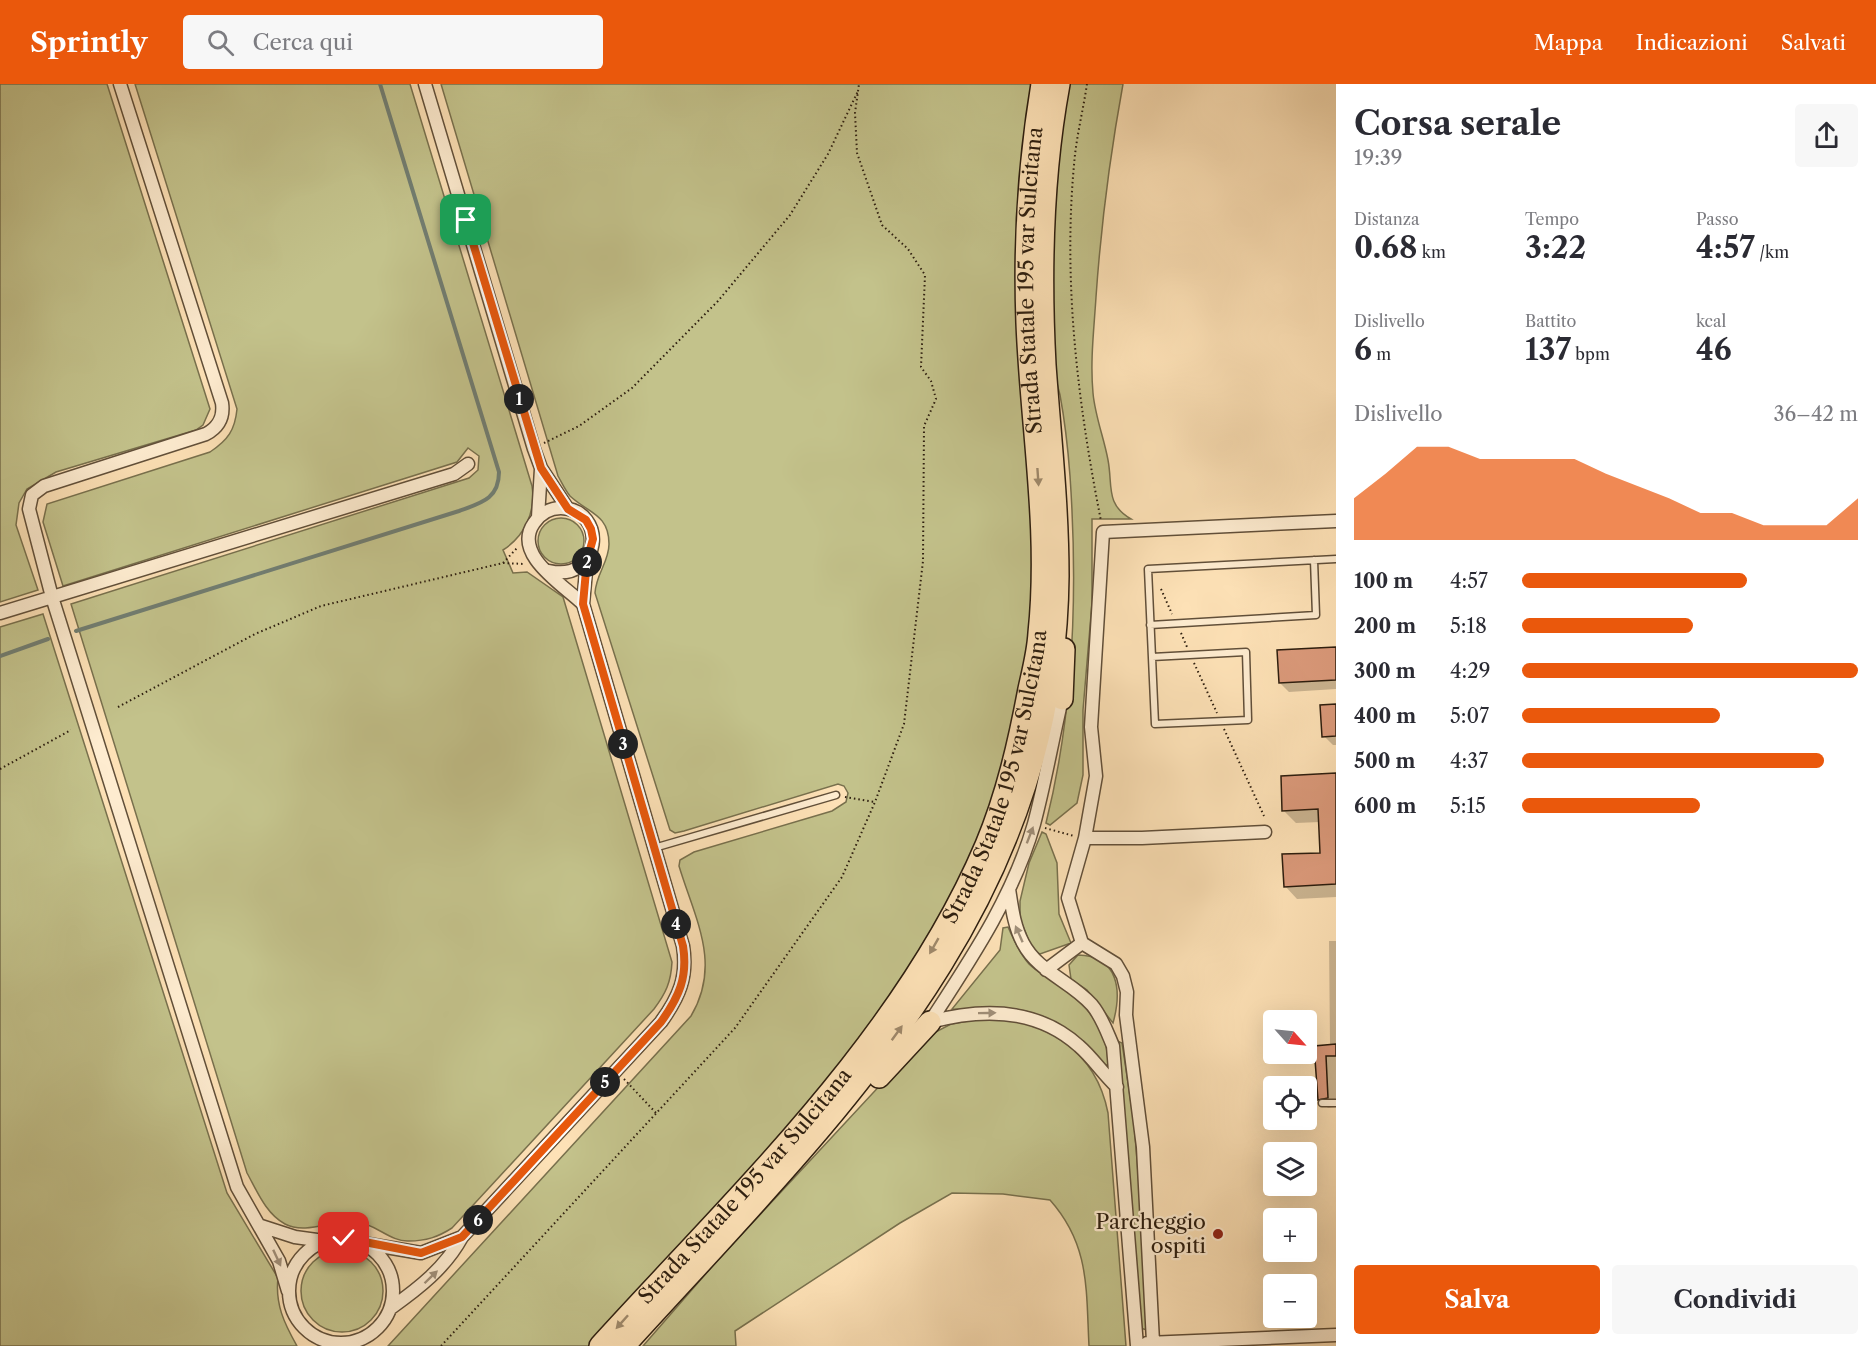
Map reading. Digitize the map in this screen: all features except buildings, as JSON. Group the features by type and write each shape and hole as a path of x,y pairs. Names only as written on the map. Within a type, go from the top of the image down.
{"highway":[{"name":"Strada Statale 195 var Sulcitana","path":"600,1346 811,1115 855,1061 917,975 954,910 985,845 1003,798 1019,743 1040,633 1041,524 1027,325 1026,246 1033,146 1042,84"},
{"name":"Strada Statale 195 var Sulcitana","path":"624,1346 855,1089 897,1033 954,946 980,897 1020,799 1037,737 1054,634 1057,527 1042,290 1048,168 1059,84"},
{"path":"1057,527 1067,543 1068,570 1062,699"},
{"path":"855,1089 872,1084 930,1022"}],"street":[{"path":"120,84 223,410 218,425 206,434 44,486 32,495 29,509 52,597 237,1187 279,1261 296,1318 314,1341 338,1343 359,1342 375,1330 391,1308 417,1290 451,1257 462,1237 661,1022 675,1002 683,983 686,965 683,946 583,604 587,560 593,539 591,529 586,520 568,509 541,468 425,84"},
{"path":"0,613 454,474 468,464"},
{"path":"541,468 538,517 528,536 530,551 544,568 583,604"},
{"path":"538,517 546,511 568,509"},
{"path":"1153,1342 1143,1147 1123,976 1116,964 1082,943 1068,898 1085,838 1096,776 1091,727 1103,532 1336,521"},
{"path":"544,568 570,572 587,560"},
{"path":"930,1022 989,932 1009,889 1034,826 1062,699"},
{"path":"1085,838 1142,838 1265,832"},
{"path":"1009,889 1015,925 1029,952 1046,970 1070,985 1092,1005 1104,1023 1113,1046 1137,1345 1153,1342 1336,1335"},
{"path":"1046,970 1082,943"},
{"path":"930,1022 953,1016 994,1012 1037,1020 1077,1043 1117,1087"},
{"path":"261,1226 295,1237 325,1241 344,1238 421,1253 462,1237"},
{"path":"288,1291 296,1264 308,1250 325,1241"},
{"path":"363,1243 381,1256 391,1275 393,1286 391,1308"}],"lane":[{"path":"1152,657 1246,652 1248,720 1155,724 1148,569 1336,559"},
{"path":"1150,625 1316,615 1314,560"},
{"path":"654,849 836,795"},
{"path":"1322,1103 1336,1103"}],"path":[{"path":"1088,84 1074,164 1071,290 1076,365 1103,532"},
{"path":"534,449 579,426 632,388 718,301 790,215 828,154 860,85"},
{"path":"441,1346 735,1028 835,887 875,802 904,724 923,561 924,426 936,399 931,381 921,367 925,275 908,249 882,225 857,153 855,112 860,85"},
{"path":"503,563 528,536"},
{"path":"118,706 255,634 321,606 503,563 544,568"},
{"path":"1161,589 1264,816"},
{"path":"0,769 70,730"},
{"path":"836,795 875,802"},
{"path":"1034,826 1085,838"},
{"path":"616,1070 657,1114"}],"shaded area":[{"path":"0,84 107,84 210,409 203,425 196,430 56,472 27,489 19,503 16,525 38,590 0,602"},
{"path":"135,84 410,84 532,486 532,505 527,522 517,538 503,550 513,573 527,572 563,597 672,962 667,987 654,1009 452,1228 426,1239 402,1241 362,1222 354,1221 310,1228 293,1227 278,1220 258,1194 247,1173 71,604 469,478 478,470 479,456 468,448 457,462 63,586 43,522 47,504 210,452 230,434 236,416 237,409"},
{"path":"441,84 1035,84 1031,635 1019,703 994,804 933,936 844,1066 593,1346 388,1346 691,1016 700,997 705,960 703,941 679,866 680,860 694,852 832,811 846,802 848,793 844,786 838,784 684,831 675,833 670,830 595,593 608,550 608,534 596,515 570,496 558,476"},
{"path":"1068,84 1123,84 1103,217 1092,381 1094,402 1108,460 1112,494 1117,507 1131,519 1092,519 1092,603 1083,710 1083,775 1077,803 1050,825 1046,823 1063,738 1072,651 1074,563 1070,476 1063,415 1054,369 1053,333 1056,191"},
{"path":"561,518 577,525 584,541 577,557 561,564 545,557 538,541 545,525"},
{"path":"43,614 227,1193 278,1278 278,1296 282,1313 297,1346 0,1346 0,627"},
{"path":"1042,832 1046,834 1057,863 1059,914 1071,943 1040,954 1033,951 1020,919 1020,901 1029,863"},
{"path":"1008,927 1029,964 1076,999 1093,1017 1104,1039 1108,1065 1101,1065 1068,1032 1031,1012 999,1008 952,1009 1000,950 1003,928"},
{"path":"1078,955 1092,957 1102,962 1114,977 1117,999 1113,1023 1087,990 1071,979 1069,965"},
{"path":"985,1018 1007,1020 1048,1032 1080,1056 1102,1091 1108,1113 1126,1346 1089,1346 1086,1287 1079,1251 1073,1234 1050,1200 1003,1194 952,1193 900,1223 735,1331 736,1346 643,1346 716,1262 924,1038 951,1024"},
{"path":"1117,1041 1122,1043 1134,1123 1145,1259 1147,1330 1140,1328"},
{"path":"334,1250 350,1250 365,1257 376,1268 383,1283 380,1307 371,1320 350,1332 334,1332 319,1325 308,1314 301,1299 301,1283 308,1268 319,1257"}],"waterway":[{"path":"76,631 459,511 487,499 496,488 499,472 380,84"},
{"path":"0,656 48,639"}],"place":[{"name":"Parcheggio ospiti","path":"1218,1234"}],"route":[{"path":"344,1238 421,1253 462,1237 661,1022 675,1002 683,983 686,965 683,946 583,604 587,560 592,550 591,529 578,513 568,509 541,468 466,220"}]}
